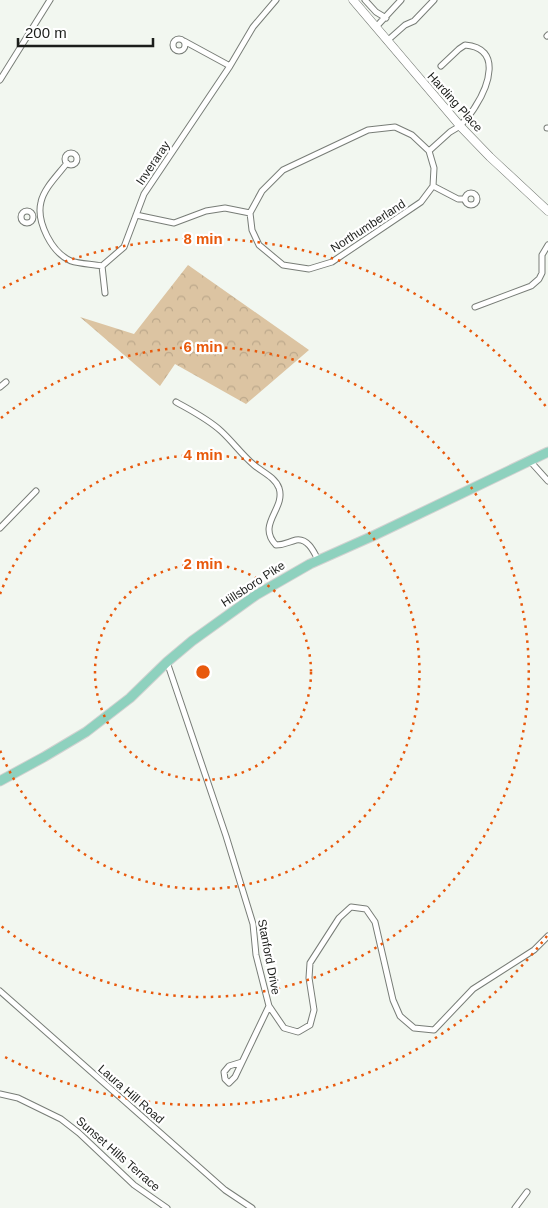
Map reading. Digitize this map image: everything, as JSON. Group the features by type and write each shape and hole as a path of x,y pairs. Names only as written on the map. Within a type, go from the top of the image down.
{"main road":[{"name":"Harding Place","path":"353,0 460,126 548,211"},
{"name":"Hillsboro Pike","path":"0,781 84,734 130,698 192,641 256,595 318,560 548,452"}],"street":[{"path":"0,80 50,0"},
{"name":"Inveraray","path":"102,266 124,247 144,194 230,66 253,27 276,0"},
{"path":"365,0 376,12 386,18"},
{"path":"376,28 401,0"},
{"path":"387,41 405,25 414,21 434,0"},
{"path":"184,41 230,66"},
{"path":"428,151 460,126 476,106 487,83 490,70 488,57 480,49 465,45 441,66"},
{"path":"136,216 174,223 206,211 225,208 250,213 262,191 283,170 368,130 395,127 412,135 428,151 434,168 433,186 458,199 465,199"},
{"path":"67,164 45,192 40,203 45,234 51,246 70,261 102,266 105,293"},
{"name":"Northumberland","path":"250,213 252,230 259,245 283,265 308,269 332,262 422,202 433,186"},
{"path":"33,216 41,216"},
{"path":"475,307 531,286 539,279 542,273 542,255 548,245"},
{"path":"0,387 6,382"},
{"path":"176,402 210,421 252,464 276,482 280,490 280,498 268,533 271,540 276,545 285,545 297,540 303,542 311,546 318,560"},
{"path":"530,461 548,481"},
{"path":"0,528 30,500 36,491"},
{"name":"Stanford Drive","path":"167,662 226,836 253,924 256,955 269,1006 284,1028 298,1032 310,1025 314,1010 309,978 310,963 340,918 351,907 366,909 375,922 393,1000 400,1016 414,1028 434,1030 478,986 534,950 548,936"},
{"name":"Laura Hill Road","path":"0,991 225,1190 252,1208"},
{"path":"242,1062 269,1006"},
{"name":"Sunset Hills Terrace","path":"0,1094 18,1098 61,1119 79,1132 134,1185 167,1208"},
{"path":"515,1208 527,1192"}],"green space":[{"path":"188,265 309,350 246,404 175,364 160,386 80,317 134,334"}]}
